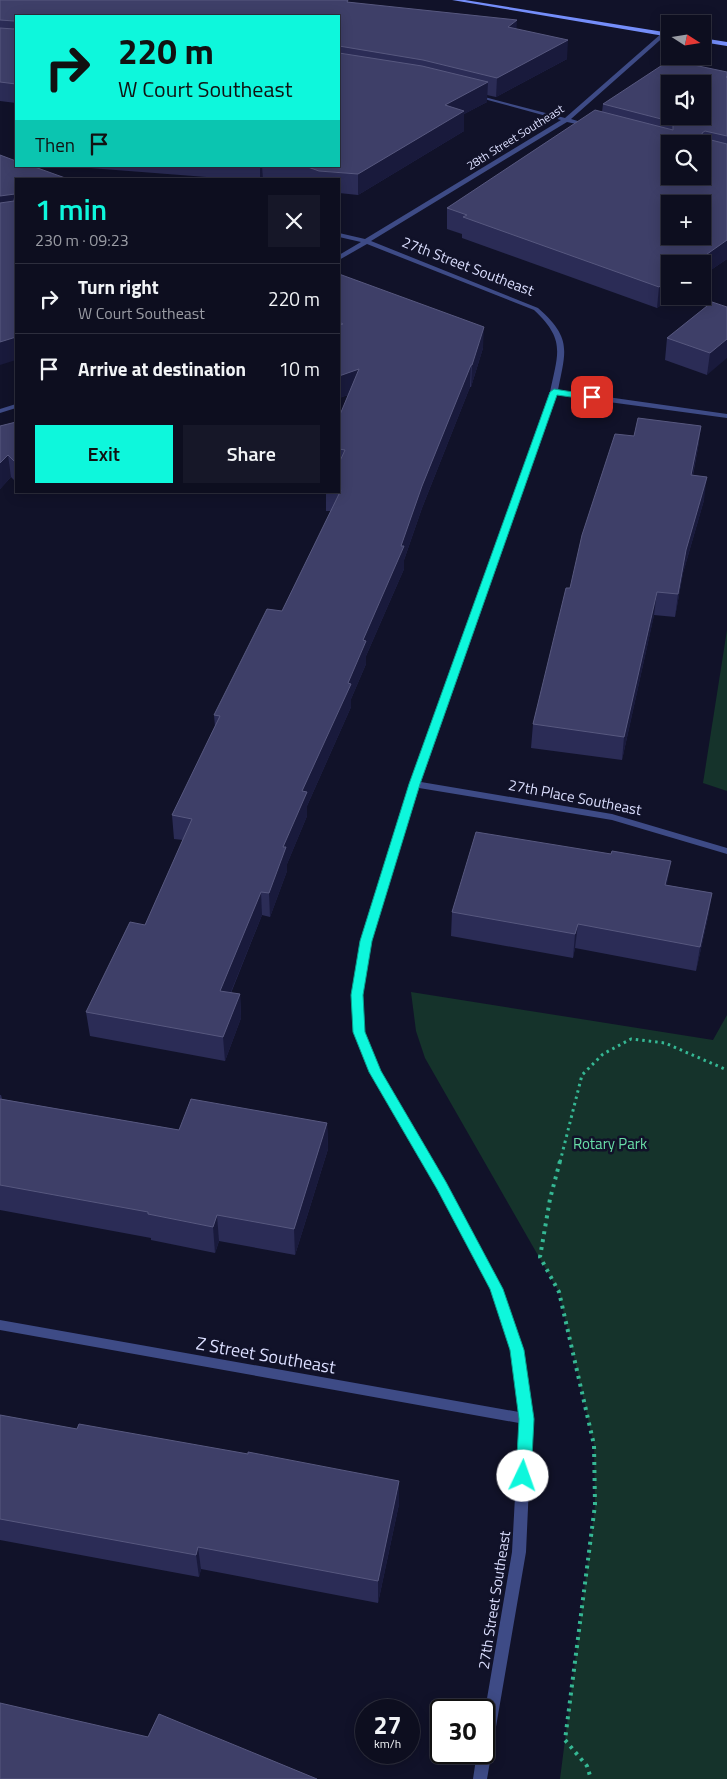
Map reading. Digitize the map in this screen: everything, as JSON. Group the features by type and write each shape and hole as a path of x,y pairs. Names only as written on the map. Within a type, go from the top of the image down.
{"street":[{"path":"455,0 661,33"},
{"name":"28th Street Southeast","path":"340,257 566,120 661,39"},
{"path":"711,41 727,44"},
{"path":"471,94 594,127"},
{"name":"27th Street Southeast","path":"340,235 365,241 536,308 552,321 559,334 562,350 554,392 415,784 366,941 357,995 359,1032 375,1072 441,1186 497,1289 517,1350 526,1419 519,1552 480,1779"},
{"path":"554,392 727,416"},
{"path":"0,411 15,406"},
{"name":"27th Place Southeast","path":"415,784 612,817 727,851"},
{"name":"Z Street Southeast","path":"0,1325 526,1419"}],"path":[{"path":"591,1779 587,1766 565,1740 595,1505 594,1445 559,1292 540,1258 550,1199 582,1075 603,1054 631,1039 665,1043 727,1070"}],"green space":[{"path":"727,630 727,791 703,783"},
{"name":"Rotary Park","path":"411,992 713,1040 727,1015 727,1779 560,1779 595,1505 594,1445 559,1292 425,1058 416,1031"}],"building":[{"path":"0,0 348,0 347,2 517,20 508,27 568,40 497,78 423,60 340,46 340,15 15,15 15,22 0,20"},
{"path":"15,26 15,84 0,82 0,28 14,29"},
{"path":"340,53 422,66 488,82 445,105 464,111 358,174 319,171 308,167 340,167"},
{"path":"662,65 694,65 727,72 727,136 705,131 702,135 661,135 661,185 711,185 711,140 727,144 727,240 706,255 661,255 661,286 659,287 463,217 467,215 447,208 595,110 673,130 673,125 711,125 711,75 661,75 661,119 603,104"},
{"path":"0,155 15,161 15,167 35,167 65,178 15,178 15,194 0,196"},
{"path":"15,194 15,337 0,342 0,203 14,201"},
{"path":"340,274 484,327 472,365 422,486 401,546 404,546 363,640 366,641 348,683 351,684 302,791 307,792 283,847 286,847 269,893 261,892 220,991 240,994 223,1037 86,1012 130,922 145,925 192,819 172,815 220,716 214,715 267,609 282,611 340,493 340,461 345,450 340,449 340,415 359,369 340,376 340,325 343,324 340,322"},
{"path":"711,303 727,307 727,339 710,353 667,338 708,305 711,305"},
{"path":"638,418 701,426 691,475 707,477 686,550 678,594 657,592 624,737 533,724 566,588 570,588 582,535 615,434 634,436"},
{"path":"15,422 15,462 8,455 0,463 0,426"},
{"path":"476,832 611,854 612,851 671,861 665,885 712,893 700,947 578,924 575,934 452,912"},
{"path":"0,1099 179,1130 191,1099 327,1123 294,1229 217,1215 213,1227 148,1214 148,1212 0,1185"},
{"path":"0,1415 77,1429 79,1424 248,1454 248,1452 399,1481 378,1581 198,1547 196,1555 0,1519"},
{"path":"0,1703 148,1737 159,1714 317,1779 0,1779"}],"route":[{"path":"523,1476 526,1419 517,1350 497,1289 441,1186 375,1072 359,1032 357,995 366,941 415,784 554,392 592,397"}]}
